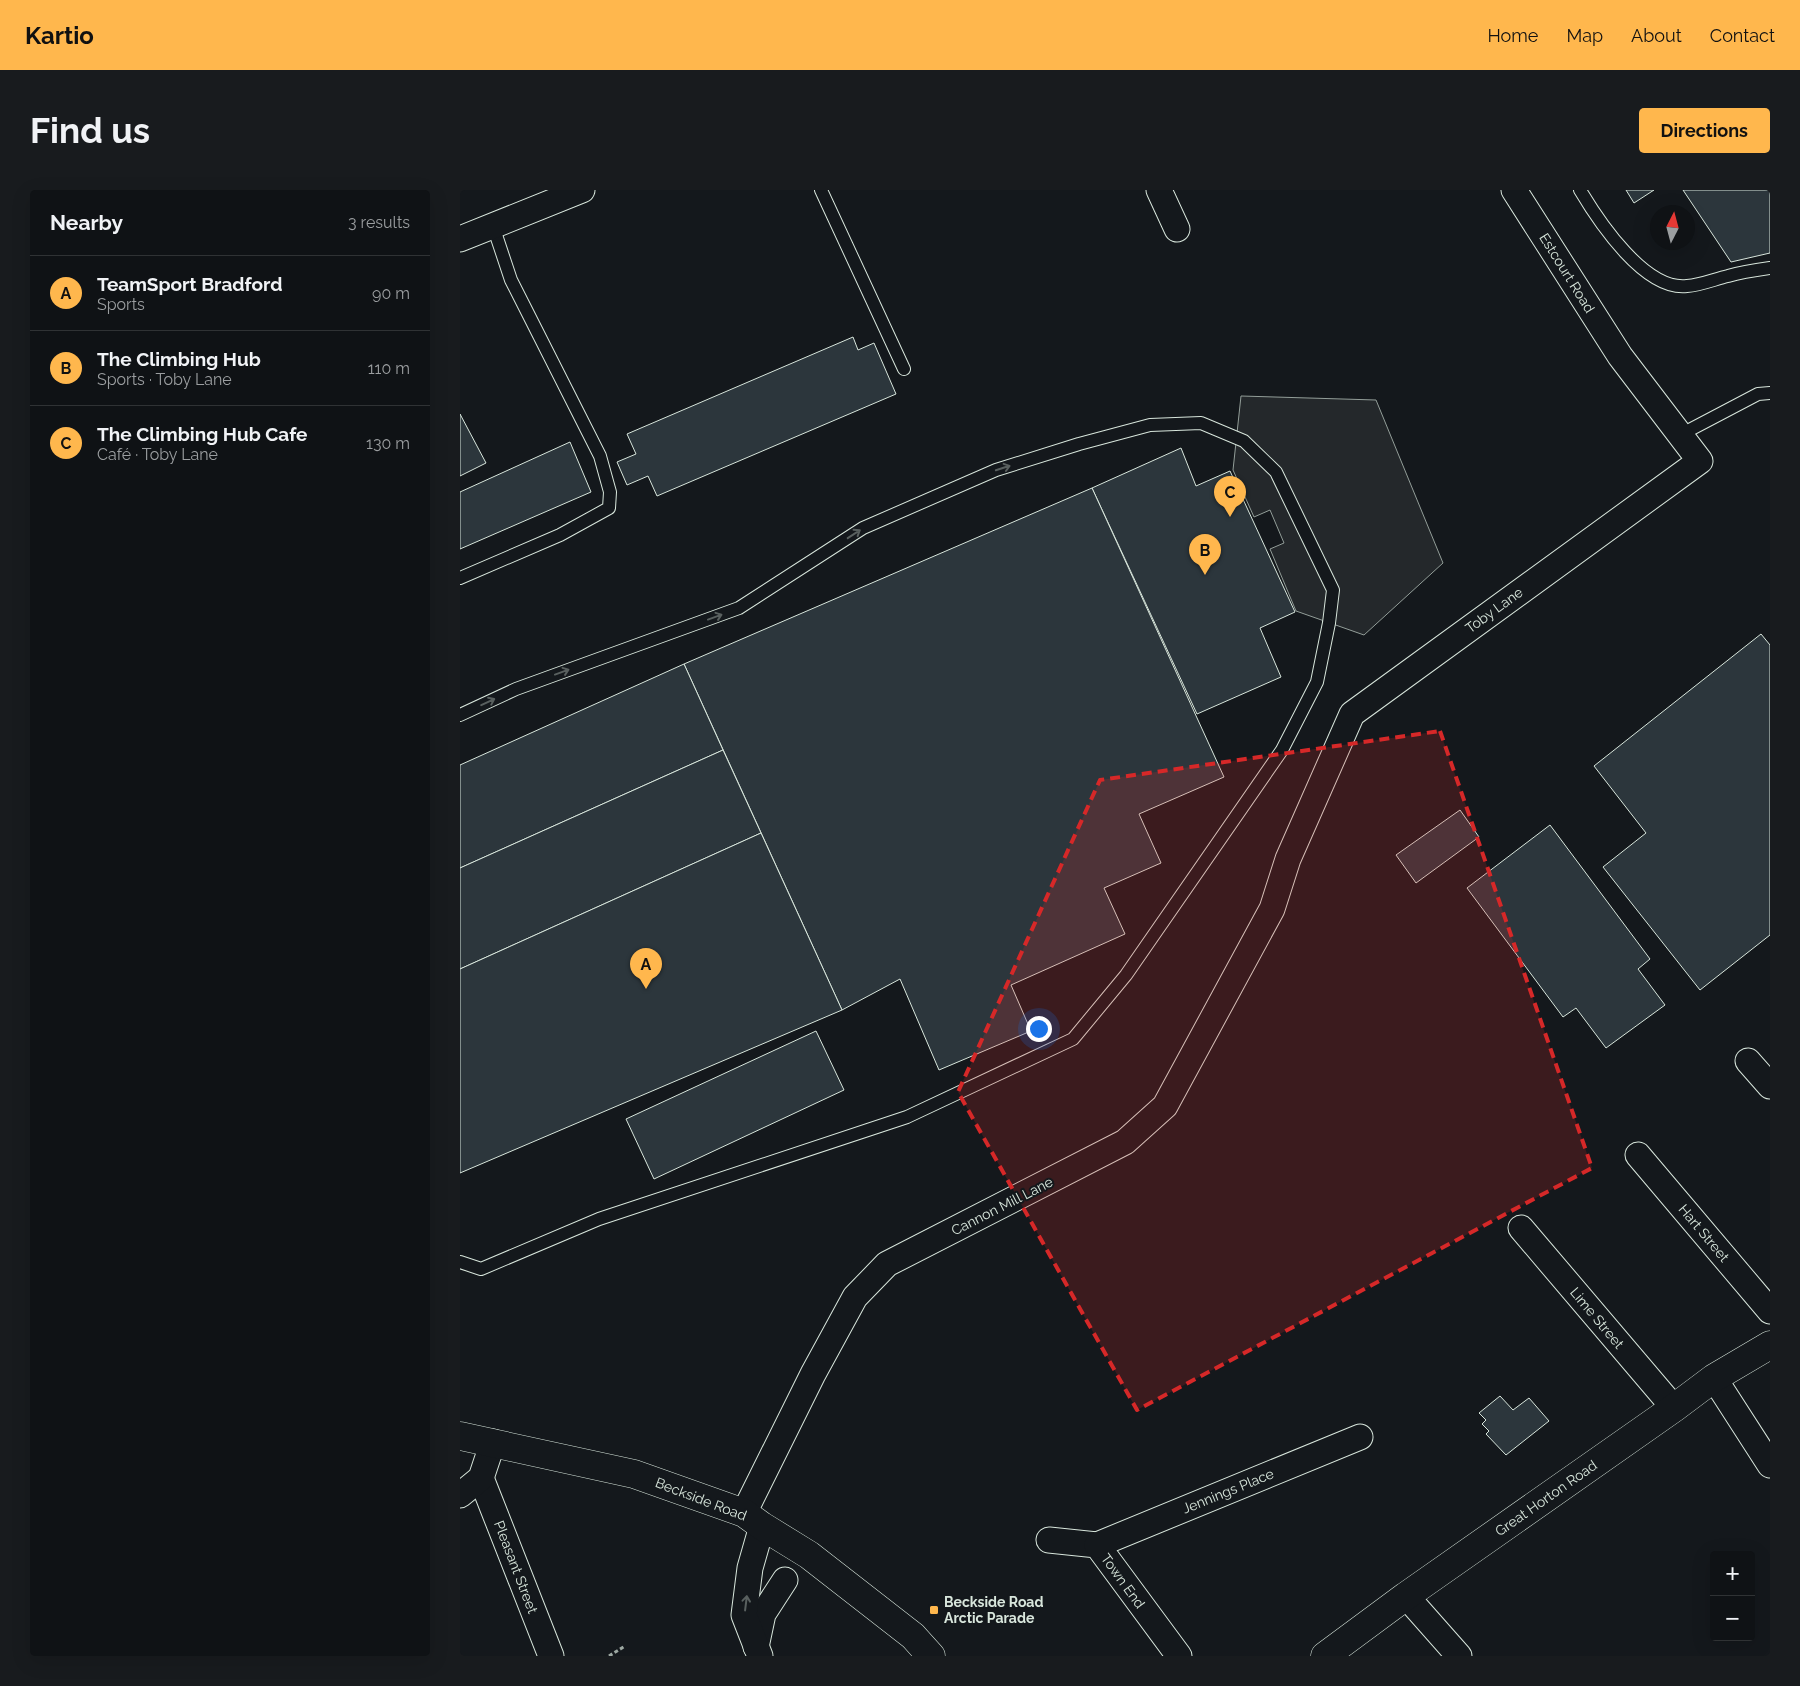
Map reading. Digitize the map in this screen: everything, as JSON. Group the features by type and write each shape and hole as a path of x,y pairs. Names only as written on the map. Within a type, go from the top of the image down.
{"main road":[{"name":"Great Horton Road","path":"1328,1655 1406,1596 1714,1378 1770,1345"},
{"name":"Beckside Road","path":"460,1436 634,1474 753,1520 809,1554 913,1636 931,1656"}],"street":[{"path":"460,239 582,190"},
{"path":"1159,190 1177,229"},
{"name":"Estcourt Road","path":"1514,190 1620,356"},
{"name":"Toby Lane","path":"1272,909 1288,859 1352,714 1700,461 1620,356"},
{"name":"Cannon Mill Lane","path":"758,1653 744,1614 750,1568 753,1520 812,1374 855,1297 887,1264 1125,1142 1165,1106 1272,909"},
{"path":"1748,1061 1770,1086"},
{"name":"Hart Street","path":"1638,1155 1770,1311"},
{"name":"Lime Street","path":"1521,1228 1674,1408"},
{"path":"1714,1378 1770,1465"},
{"name":"Jennings Place","path":"1097,1545 1360,1436"},
{"path":"460,1495 481,1478 493,1442"},
{"name":"Pleasant Street","path":"481,1478 550,1656"},
{"name":"Town End","path":"1049,1540 1097,1545 1179,1656"},
{"path":"758,1653 762,1614 785,1580"},
{"path":"1406,1596 1459,1656"}],"lane":[{"path":"821,190 904,369"},
{"path":"1580,190 1595,214 1636,264 1662,283 1686,286 1770,268"},
{"path":"460,578 560,535 608,508 610,492 600,456 511,280 493,226"},
{"path":"1680,435 1758,394 1770,393"},
{"path":"460,716 516,688 739,608 863,528 996,470 1079,444 1150,425 1201,424 1244,441 1276,472 1333,590 1329,623 1317,682 1282,750 1126,975 1073,1039 906,1117 599,1219 481,1269 460,1262"}],"path":[{"path":"609,1656 625,1646"}],"highlighted area":[{"path":"1440,731 1592,1168 1137,1410 958,1092 1100,780"}],"shaded area":[{"path":"1241,396 1376,400 1443,563 1364,635 1296,611 1270,549 1284,543 1270,510 1254,517 1233,470"}],"building":[{"path":"1626,190 1654,190 1634,203"},
{"path":"1683,190 1770,190 1770,253 1731,262 1695,208 1695,205 1693,205"},
{"path":"853,337 858,350 874,343 896,394 657,496 648,476 627,485 617,462 636,454 627,434"},
{"path":"460,414 486,463 460,476"},
{"path":"570,442 591,492 460,549 460,492"},
{"path":"1181,448 1196,486 1230,471 1295,612 1260,628 1281,677 1197,714 1092,488"},
{"path":"1092,488 1224,777 1139,814 1161,863 1104,888 1125,934 1011,985 1031,1031 939,1070 900,979 842,1010 684,664"},
{"path":"1761,634 1770,645 1770,935 1700,990 1603,867 1646,833 1594,766"},
{"path":"684,664 723,750 460,868 460,765"},
{"path":"723,750 761,833 460,969 460,868"},
{"path":"1460,810 1479,837 1416,883 1396,855"},
{"path":"1550,825 1650,959 1638,969 1665,1005 1606,1048 1576,1008 1563,1017 1467,888"},
{"path":"761,833 842,1010 460,1173 460,969"},
{"path":"816,1031 844,1090 654,1179 626,1119"},
{"path":"1500,1396 1513,1410 1529,1398 1549,1421 1506,1455 1486,1434 1489,1431 1482,1424 1486,1420 1479,1413"}],"place":[{"name":"The Climbing Hub Cafe","path":"1230,517"},
{"name":"The Climbing Hub","path":"1205,575"},
{"name":"TeamSport Bradford","path":"646,989"},
{"name":"Beckside Road Arctic Parade","path":"934,1610"}]}
